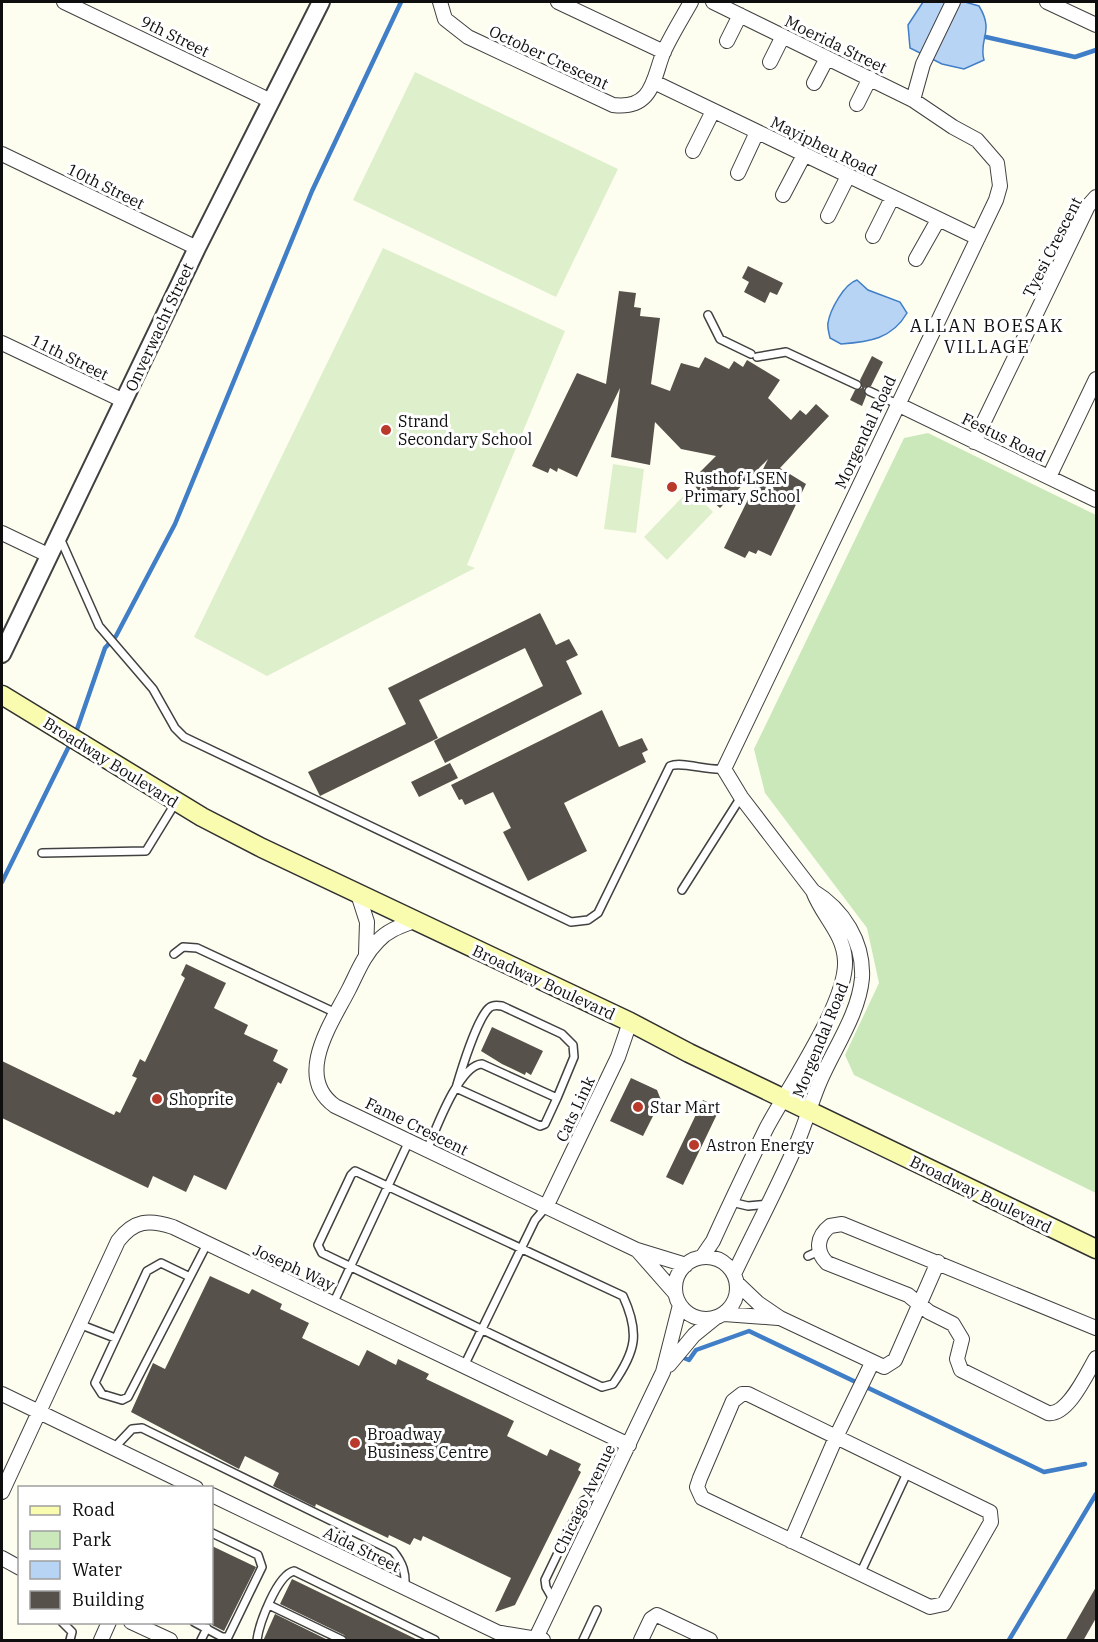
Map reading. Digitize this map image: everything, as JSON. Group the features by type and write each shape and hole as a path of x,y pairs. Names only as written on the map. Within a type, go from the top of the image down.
{"main road":[{"name":"Broadway Boulevard","path":"2,695 176,802 262,848 630,1022 1096,1249"}],"street":[{"name":"9th Street","path":"64,2 272,101"},
{"name":"Onverwacht Street","path":"2,654 197,248 321,2"},
{"name":"October Crescent","path":"440,2 445,19 468,37 613,105 621,106 640,100 656,83"},
{"path":"558,2 664,52"},
{"path":"656,83 664,52 691,2"},
{"name":"Moerida Street","path":"713,2 913,100"},
{"path":"913,100 926,59 953,2"},
{"path":"1047,2 1096,26"},
{"path":"727,41 740,15"},
{"path":"770,62 783,36"},
{"path":"814,83 827,58"},
{"path":"857,104 870,78"},
{"name":"Mayipheu Road","path":"656,83 978,238"},
{"name":"Morgendal Road","path":"784,1099 835,1000 844,974 842,943 818,904 813,891 741,797 724,769 978,238 1000,186 997,163 977,140 913,100"},
{"path":"693,151 713,111"},
{"path":"738,172 757,132"},
{"name":"10th Street","path":"2,154 197,248"},
{"path":"783,195 804,155"},
{"path":"828,216 848,176"},
{"name":"Tyesi Crescent","path":"974,442 1088,206 1096,197"},
{"path":"873,236 892,198"},
{"path":"916,259 938,220"},
{"name":"11th Street","path":"2,343 124,401"},
{"path":"1049,477 1096,379"},
{"name":"Festus Road","path":"897,404 1096,500"},
{"path":"2,533 48,555"},
{"name":"Morgendal Road","path":"810,1111 819,1082 855,1005 862,978 861,958 850,927 827,900 813,891"},
{"name":"Fame Crescent","path":"358,894 367,922 366,954"},
{"name":"Fame Crescent","path":"414,921 388,932 366,954 322,1044 317,1062 317,1075 324,1095 335,1106 546,1208 637,1250 686,1264"},
{"name":"Cats Link","path":"546,1208 618,1057 630,1022"},
{"path":"702,1257 784,1099"},
{"path":"720,1316 736,1298 736,1279 810,1111"},
{"name":"Joseph Way","path":"2,1492 118,1241 136,1224 157,1222 629,1445"},
{"path":"1096,1329 842,1224 825,1230 814,1253 827,1263 908,1295 958,1328 962,1339 957,1359 961,1370 1048,1413 1058,1413 1066,1406 1096,1358"},
{"name":"Fame Crescent","path":"637,1250 678,1299"},
{"path":"780,1318 692,1316 678,1299 677,1278 686,1264 702,1257 721,1260 736,1279 780,1318 884,1367 895,1359 938,1262"},
{"name":"Chicago Avenue","path":"538,1640 554,1601 663,1372 678,1299"},
{"name":"Chicago Avenue","path":"663,1372 694,1335 720,1316"},
{"path":"791,1541 872,1363"},
{"path":"2,1394 192,1486"},
{"path":"742,1394 748,1394 908,1471 986,1509 992,1515 991,1522 940,1607 930,1607 706,1502 697,1487 733,1401 742,1394"},
{"name":"Aida Street","path":"213,1495 505,1637 538,1640"},
{"path":"2,1558 18,1567"},
{"path":"641,1641 651,1619 657,1615 710,1641"},
{"path":"101,1641 109,1624"},
{"path":"146,1626 170,1641"}],"lane":[{"path":"708,315 720,339 754,356 786,352 857,385"},
{"path":"869,391 897,404"},
{"path":"58,535 99,626 153,689 175,728 184,737 571,922 588,920 598,913 670,766 677,764 703,770 724,769"},
{"path":"682,890 741,797"},
{"path":"42,854 146,851 176,802"},
{"path":"174,954 183,947 197,948 336,1013"},
{"path":"427,1150 456,1088 475,1035 488,1009 498,1005 562,1034 573,1045 574,1057 545,1125 538,1126 456,1088"},
{"path":"456,1088 471,1067 482,1064 557,1098"},
{"path":"333,1304 409,1141"},
{"path":"358,1171 389,1185 623,1296 633,1323 634,1344 615,1381 606,1387 322,1252 318,1245 351,1175 358,1171"},
{"path":"731,1202 748,1206 768,1204"},
{"path":"464,1366 535,1220 546,1208"},
{"path":"190,1277 161,1263 150,1268 144,1276 95,1383 102,1394 122,1400 129,1397 207,1244"},
{"path":"79,1324 115,1338"},
{"path":"114,1448 132,1429 148,1431 393,1551 401,1560 405,1588"},
{"path":"860,1574 908,1471"},
{"path":"197,1624 222,1637 228,1637 262,1567 258,1555 213,1533"},
{"path":"257,1641 269,1605 281,1579 294,1571 435,1641"},
{"path":"269,1605 342,1641"},
{"path":"583,1641 597,1610"},
{"path":"63,1624 72,1632 70,1641"},
{"path":"201,1641 207,1628"}],"green space":[{"path":"415,72 618,169 556,297 353,200"},
{"path":"383,248 565,331 467,565 475,568 267,676 194,637"},
{"path":"928,433 1096,515 1096,1193 854,1075 845,1055 879,983 867,928 765,793 754,749 904,438"},
{"path":"613,464 644,469 636,533 604,529"},
{"path":"690,489 713,512 667,560 644,537"}],"water":[{"path":"923,2 965,2 979,6 986,22 984,60 964,69 942,64 910,48 908,25"},
{"path":"857,280 868,290 900,302 907,313 901,322 887,334 861,342 841,344 830,338 829,318 843,292"}],"building":[{"path":"748,266 783,283 777,295 770,292 765,303 744,292 749,282 742,278"},
{"path":"619,291 636,293 634,307 641,308 640,316 660,318 651,384 670,391 681,363 699,368 705,357 729,369 734,361 743,367 747,360 780,380 768,398 791,420 800,410 806,415 816,404 829,416 780,468 806,484 771,556 758,550 756,554 749,551 745,558 724,548 768,459 720,508 711,500 708,503 691,481 716,456 681,449 655,422 650,465 611,457 620,388 577,477 558,468 557,472 550,468 548,473 532,466 577,373 606,384"},
{"path":"872,356 883,362 871,386 864,388 866,396 862,406 850,400 855,390 862,388 860,380"},
{"path":"540,613 556,645 569,639 578,655 566,661 582,694 445,763 434,741 543,686 525,648 419,700 438,738 320,796 308,772 406,724 388,688"},
{"path":"602,710 619,747 642,738 648,750 642,753 646,762 564,803 587,851 528,881 503,832 511,828 493,792 465,805 462,799 459,800 451,785"},
{"path":"450,763 458,778 419,797 411,782"},
{"path":"186,964 226,983 214,1008 248,1025 244,1034 278,1050 273,1061 288,1069 281,1084 278,1082 226,1190 194,1175 186,1192 153,1176 148,1188 2,1118 2,1061 114,1115 116,1111 120,1113 137,1078 132,1076 140,1059 145,1062 185,978 181,975"},
{"path":"492,1027 543,1051 531,1075 526,1072 525,1075 502,1064 481,1051"},
{"name":"Star Mart","path":"631,1078 657,1090 661,1100 643,1136 610,1121"},
{"path":"703,1100 720,1108 683,1185 666,1177"},
{"name":"Broadway Business Centre","path":"210,1276 249,1294 252,1289 282,1304 280,1309 309,1323 302,1338 359,1366 367,1350 396,1365 398,1359 429,1374 426,1379 514,1421 507,1436 547,1456 550,1449 581,1464 578,1470 581,1472 515,1605 495,1612 511,1578 423,1536 421,1541 414,1538 410,1545 389,1535 388,1538 316,1504 315,1507 273,1486 279,1473 245,1456 239,1469 131,1412 153,1363 165,1369"},
{"path":"213,1546 256,1567 224,1631 212,1625"},
{"path":"292,1579 420,1641 348,1641 344,1635 280,1604"},
{"path":"1096,1587 1096,1618 1083,1641 1065,1641"},
{"path":"275,1614 330,1641 263,1641"}],"waterway":[{"path":"75,735 105,648 116,636 175,524 312,191 401,2"},
{"path":"986,37 1075,57 1096,50"},
{"path":"2,882 71,742"},
{"path":"684,1358 689,1360 696,1350 749,1331 1044,1472 1085,1464"},
{"path":"1009,1640 1096,1494"}],"place":[{"name":"Strand Secondary School","path":"386,430"},
{"name":"Rusthof LSEN Primary School","path":"672,487"},
{"name":"Shoprite","path":"157,1099"},
{"name":"Star Mart","path":"638,1107"},
{"name":"Astron Energy","path":"694,1145"},
{"name":"Broadway Business Centre","path":"355,1443"}],"district":[{"name":"ALLAN BOESAK VILLAGE","path":"987,336"}]}
